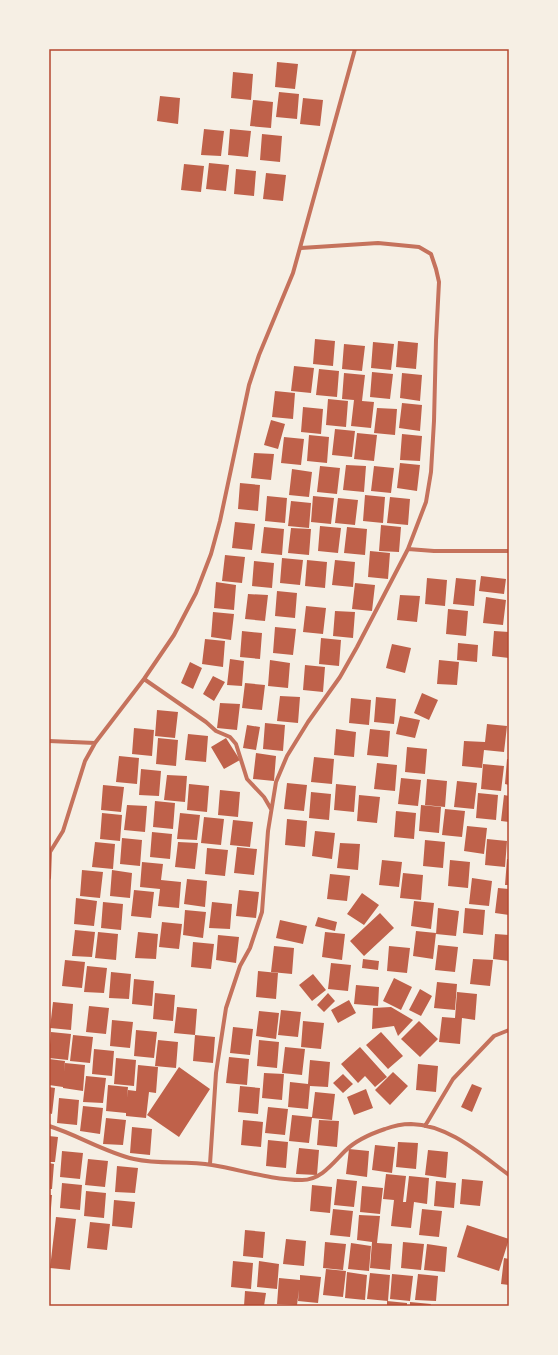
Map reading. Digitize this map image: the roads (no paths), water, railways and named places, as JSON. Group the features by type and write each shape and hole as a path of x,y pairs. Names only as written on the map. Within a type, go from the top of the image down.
{"street":[{"path":"49,878 50,852 63,831 85,761 95,743 144,679 174,635 196,593 211,554 220,521 249,385 259,355 293,273 301,248 355,49"},
{"path":"210,1164 216,1073 226,1008 240,966 250,948 262,912 271,808 276,782 287,756 308,722 340,677 408,549 426,502 431,472 439,282 431,254 419,247 378,243 301,248"},
{"path":"408,549 434,552 509,551"},
{"path":"144,679 206,722 216,731 230,737 236,744 247,779 271,808"},
{"path":"49,741 95,743"},
{"path":"425,1126 453,1079 494,1036 509,1030"},
{"path":"49,1126 111,1152 133,1158 152,1162 210,1164 278,1179 303,1180 313,1179 328,1169 351,1146 372,1133 395,1126 411,1124 425,1126 452,1134 509,1175"}]}
